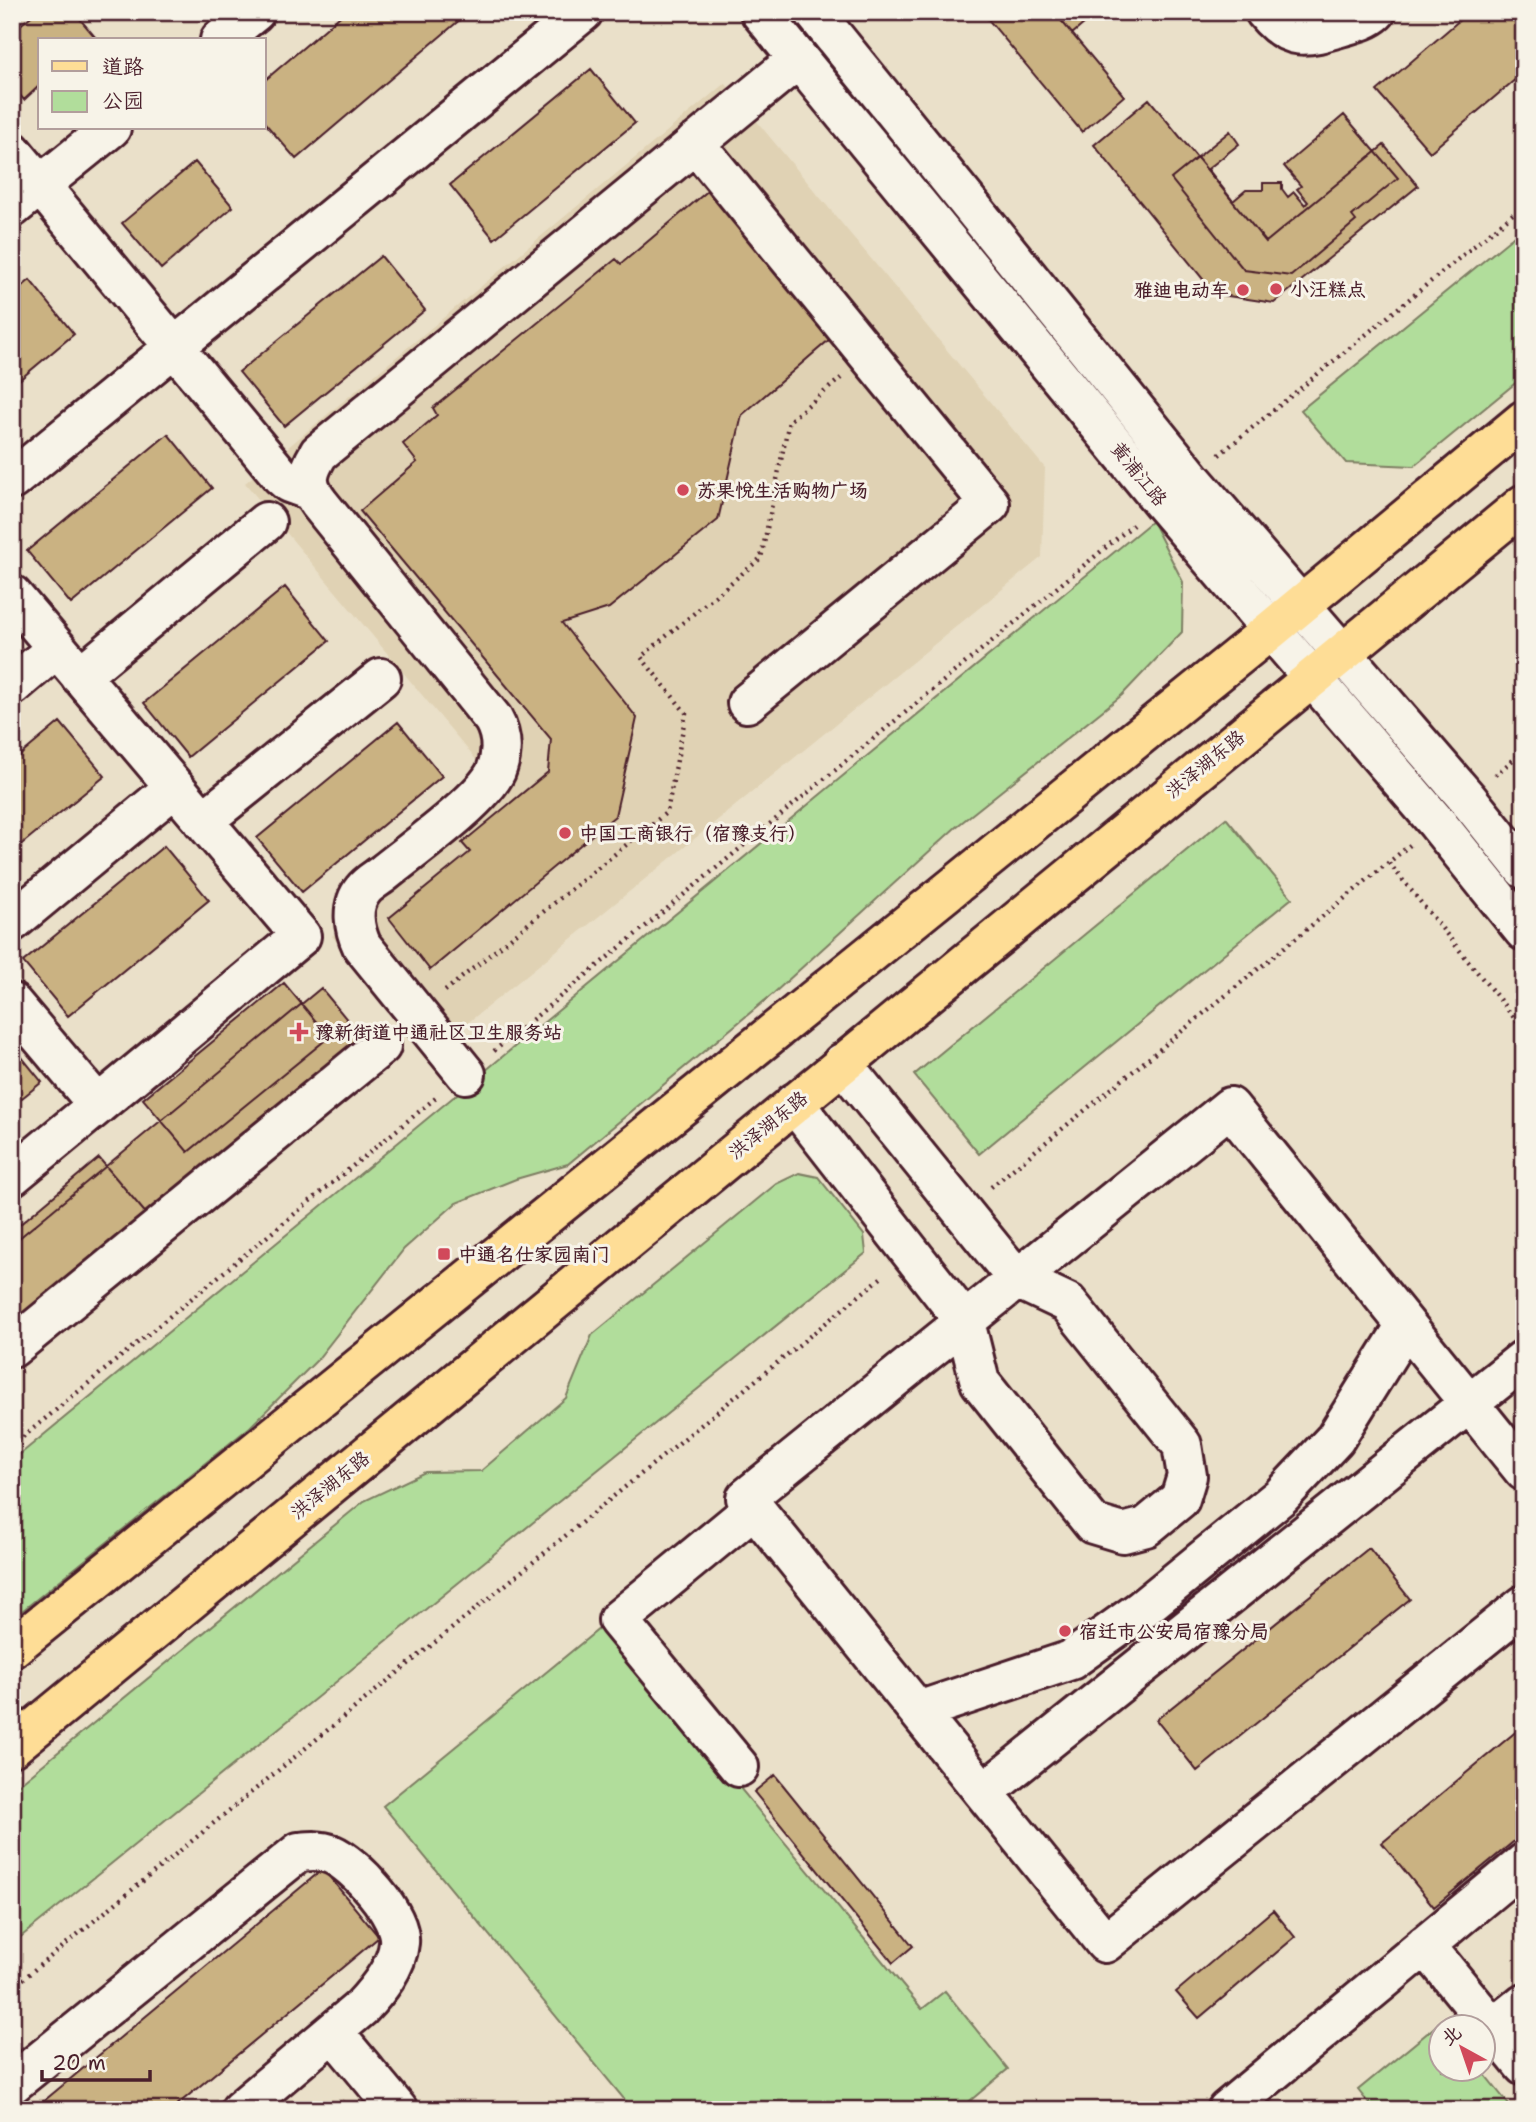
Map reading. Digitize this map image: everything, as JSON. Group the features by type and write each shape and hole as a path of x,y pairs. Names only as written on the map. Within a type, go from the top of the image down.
{"main road":[{"path":"12,1648 1272,629 1524,420"},
{"name":"洪泽湖东路","path":"12,1747 1524,504"}],"street":[{"path":"222,38 255,12"},
{"path":"12,480 583,12"},
{"name":"黄浦江路","path":"760,12 1162,502 1437,823 1524,931"},
{"name":"黄浦江路","path":"814,12 1191,478 1343,652 1524,869"},
{"path":"1265,12 1277,28 1308,36 1368,19 1376,12"},
{"path":"311,491 309,469 319,453 798,59"},
{"path":"26,196 108,130"},
{"path":"695,144 990,504 747,703"},
{"path":"12,151 26,196 175,347 281,476 289,483 311,491 494,719 500,731 501,751 495,772 483,789 362,890 354,912 356,932 362,946 466,1074"},
{"path":"12,686 69,662 266,522"},
{"path":"12,595 301,936 12,1175"},
{"path":"203,821 381,678"},
{"path":"12,922 175,787"},
{"path":"12,1003 98,1105"},
{"path":"12,1348 381,1046"},
{"path":"794,1103 965,1322 980,1382 1093,1524 1123,1533 1146,1527 1180,1499 1187,1476 1182,1445 1068,1303 1017,1279 842,1063"},
{"path":"1524,1471 1230,1107 746,1498 1105,1943 1524,1605"},
{"path":"918,1711 1071,1660 1141,1610 1281,1496 1335,1439 1406,1325"},
{"path":"984,1793 1523,1360"},
{"path":"739,1767 618,1620 754,1508"},
{"path":"12,2084 299,1852 317,1850 334,1855 369,1883 394,1921 400,1940 394,1961 375,1993 361,2008 240,2110"},
{"path":"1227,2110 1524,1863"},
{"path":"1425,1945 1482,2014"},
{"path":"1498,2024 1524,2003"},
{"path":"332,2032 398,2110"},
{"path":"1498,2034 1524,2066"}],"path":[{"path":"1191,478 1524,205"},
{"path":"417,1013 667,813 686,713 641,657 761,558 789,421 869,355"},
{"path":"12,1446 1162,502"},
{"path":"1467,798 1524,751"},
{"path":"962,1212 1437,823"},
{"path":"1389,863 1524,1030"},
{"path":"12,1988 911,1253"}],"shaded area":[{"path":"725,83 1045,468 1042,557 428,1055 332,936 503,792 245,483"}],"green space":[{"path":"1524,228 1524,376 1414,466 1346,463 1301,410"},
{"path":"1152,521 1183,582 1182,632 1122,695 956,827 774,993 568,1164 516,1179 456,1203 404,1249 317,1360 250,1427 12,1619 12,1461"},
{"path":"1226,818 1292,898 979,1154 914,1075"},
{"path":"799,1173 818,1177 864,1235 866,1253 12,1944 12,1790 364,1501 425,1472 481,1471 566,1398 592,1335 776,1184"},
{"path":"605,1624 922,2009 945,1991 1008,2069 959,2110 808,2110 804,2106 800,2110 633,2110 383,1806"},
{"path":"1428,2032 1428,2084 1492,2084 1513,2110 1374,2110 1358,2090"}],"building":[{"path":"36,12 74,12 96,38 38,38 38,87 24,100 12,86 12,32"},
{"path":"345,12 469,12 296,159 266,124 266,79"},
{"path":"982,12 1054,12 1124,96 1082,132"},
{"path":"1055,12 1098,12 1072,34"},
{"path":"1469,12 1524,12 1524,72 1430,152 1377,91"},
{"path":"591,69 635,123 494,239 450,185"},
{"path":"1149,99 1266,242 1384,145 1418,186 1274,303 1215,294 1094,145"},
{"path":"1344,115 1398,178 1352,216 1356,221 1291,276 1244,270 1171,179 1230,131 1239,144 1208,169 1233,201 1246,190 1263,190 1263,183 1282,183 1282,189 1288,197 1294,192 1305,205 1308,202 1297,189 1301,186 1284,166"},
{"path":"195,162 233,207 161,269 122,223"},
{"path":"710,189 830,339 742,415 718,520 609,608 562,623 637,718 615,816 430,970 389,918 470,852 462,843 548,772 551,739 360,511 417,462 403,444 437,415 433,408 616,259 621,264"},
{"path":"381,256 425,310 284,426 239,372"},
{"path":"30,280 74,334 12,386 12,295"},
{"path":"168,434 212,488 71,604 27,551"},
{"path":"285,587 329,641 188,757 144,703"},
{"path":"60,722 105,776 12,852 12,762"},
{"path":"398,722 442,776 302,892 257,838"},
{"path":"164,846 209,900 68,1016 23,962"},
{"path":"284,983 329,1037 188,1152 143,1099"},
{"path":"321,988 363,1039 12,1329 12,1244"},
{"path":"12,1045 42,1082 12,1106"},
{"path":"99,1158 148,1216 12,1330 12,1231"},
{"path":"1369,1548 1410,1599 1197,1771 1156,1720"},
{"path":"1524,1725 1524,1833 1434,1907 1382,1843"},
{"path":"775,1775 913,1946 893,1963 754,1792"},
{"path":"323,1869 379,1937 171,2110 33,2110"},
{"path":"1273,1910 1295,1937 1199,2018 1176,1992"}],"place":[{"name":"小汪糕点","path":"1276,289"},
{"name":"雅迪电动车","path":"1243,290"},
{"name":"苏果悦生活购物广场","path":"683,490"},
{"name":"中国工商银行（宿豫支行）","path":"565,833"},
{"name":"豫新街道中通社区卫生服务站","path":"299,1032"},
{"name":"中通名仕家园南门","path":"444,1254"},
{"name":"宿迁市公安局宿豫分局","path":"1065,1631"}]}
